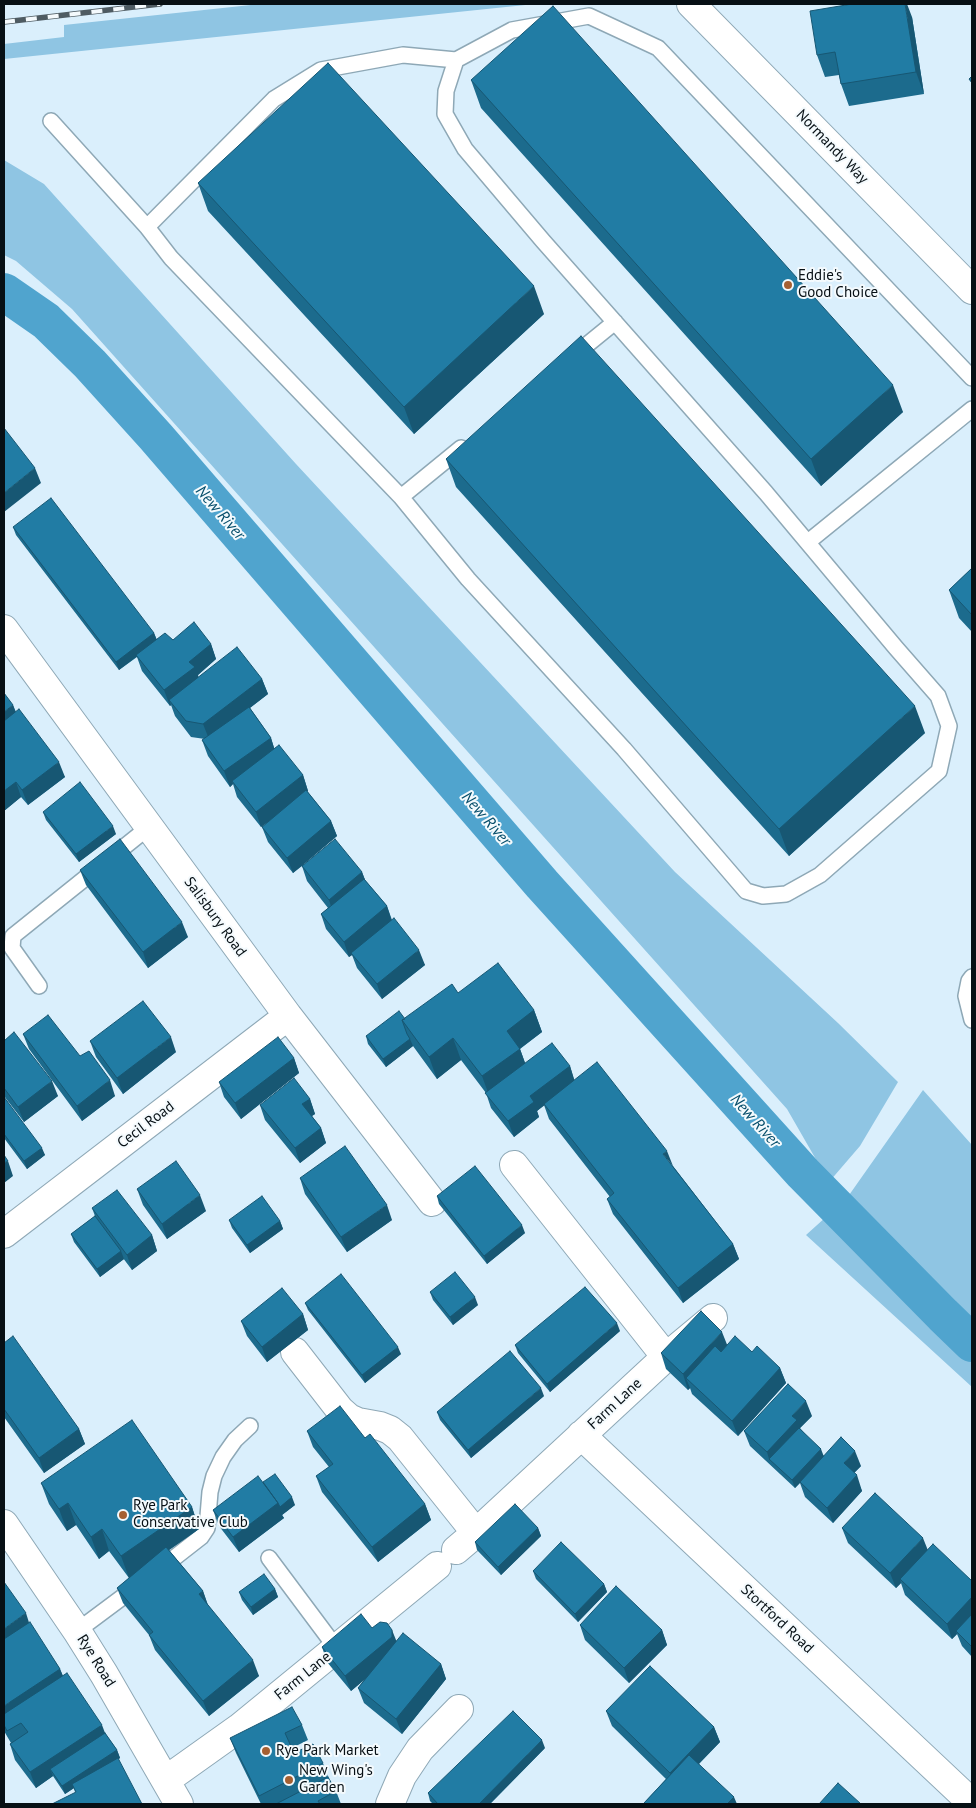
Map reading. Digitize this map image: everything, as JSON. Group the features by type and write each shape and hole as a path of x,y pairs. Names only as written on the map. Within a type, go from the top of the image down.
{"street":[{"name":"Normandy Way","path":"692,4 972,290"},
{"name":"Salisbury Road","path":"7,639 149,827 288,1016 432,1202"},
{"name":"Cecil Road","path":"4,1234 288,1016"},
{"path":"514,1165 666,1357"},
{"name":"Farm Lane","path":"166,1780 238,1728 456,1550 666,1357 713,1318"},
{"path":"296,1352 340,1410 349,1418 390,1430 400,1438 456,1550"},
{"name":"Stortford Road","path":"581,1435 972,1803"},
{"name":"Rye Road","path":"4,1524 104,1674 179,1804"},
{"path":"390,1804 402,1776 420,1748 459,1709"}],"lane":[{"path":"147,227 274,99 321,70 403,55 456,60 512,30 589,16 658,48 972,378"},
{"path":"51,121 147,227 171,258 401,497 468,578 624,749 746,891 763,896 786,894 820,875 939,771 949,726 938,696 808,542 543,241 465,149 445,114 446,91 456,60"},
{"path":"562,366 615,322"},
{"path":"808,542 972,409"},
{"path":"401,497 470,441"},
{"path":"40,986 12,948 13,936 149,827"},
{"path":"972,977 969,981 966,996 972,1020"},
{"path":"77,1631 201,1537 207,1528 210,1492 214,1476 223,1457 235,1440 250,1426"},
{"path":"269,1558 336,1648"}],"shaded area":[{"path":"260,4 535,4 4,59 4,44 64,37 64,25"},
{"path":"4,160 44,184 296,464 675,872 838,1023 898,1082 860,1146 829,1182 787,1109 72,309 16,261 4,255"},
{"path":"923,1090 972,1145 972,1387 806,1235 847,1198"}],"building":[{"path":"852,4 905,4 916,72 841,84 835,52 817,55 810,11"},
{"path":"553,6 893,385 811,459 471,80"},
{"path":"328,63 534,286 404,407 198,183"},
{"path":"581,336 915,706 779,829 446,459"},
{"path":"4,428 35,468 4,493"},
{"path":"51,498 154,633 116,662 13,527"},
{"path":"972,568 972,615 949,590"},
{"path":"194,622 211,644 189,662 195,667 164,690 136,655 165,633 173,640"},
{"path":"237,647 262,679 203,724 186,721 169,700"},
{"path":"4,693 13,705 4,712"},
{"path":"249,707 271,738 224,771 202,740"},
{"path":"19,709 59,762 22,790 16,782 4,791 4,721"},
{"path":"279,745 303,775 256,812 232,781"},
{"path":"80,782 113,826 76,854 43,812"},
{"path":"306,790 331,821 287,858 262,827"},
{"path":"120,839 182,922 143,952 80,870"},
{"path":"335,839 362,872 329,900 302,866"},
{"path":"364,879 387,906 344,942 321,914"},
{"path":"394,918 419,950 377,984 351,953"},
{"path":"498,963 534,1010 507,1031 520,1049 482,1076 453,1038 429,1057 402,1020 452,984 458,993"},
{"path":"143,1001 171,1037 117,1078 90,1041"},
{"path":"399,1011 405,1019 402,1020 410,1039 383,1059 366,1036"},
{"path":"48,1015 80,1056 89,1051 110,1080 77,1106 23,1034"},
{"path":"14,1032 52,1081 18,1107 4,1088 4,1041"},
{"path":"278,1037 294,1058 235,1103 219,1082"},
{"path":"552,1043 570,1066 530,1096 534,1102 508,1121 485,1093"},
{"path":"597,1062 667,1151 663,1154 733,1244 678,1288 607,1199 614,1193 544,1104"},
{"path":"294,1078 310,1099 302,1104 321,1128 295,1148 260,1105"},
{"path":"4,1097 42,1148 24,1161 4,1134"},
{"path":"345,1146 387,1205 341,1237 300,1178"},
{"path":"4,1155 8,1161 4,1163"},
{"path":"176,1161 200,1195 162,1224 137,1189"},
{"path":"475,1166 522,1225 484,1256 437,1196"},
{"path":"117,1190 152,1235 127,1255 92,1208"},
{"path":"262,1196 280,1221 247,1245 229,1220"},
{"path":"95,1216 121,1251 97,1269 71,1234"},
{"path":"455,1272 475,1297 450,1317 430,1292"},
{"path":"341,1274 398,1347 362,1375 305,1303"},
{"path":"585,1287 617,1323 547,1384 515,1345"},
{"path":"282,1288 303,1314 262,1347 241,1321"},
{"path":"701,1311 722,1332 683,1374 661,1353"},
{"path":"13,1336 79,1429 39,1458 4,1409 4,1343"},
{"path":"735,1336 752,1352 757,1346 780,1368 732,1421 686,1378 715,1346 721,1352"},
{"path":"510,1351 541,1388 468,1450 437,1412"},
{"path":"788,1384 806,1401 792,1416 797,1420 767,1452 744,1431"},
{"path":"340,1406 365,1438 370,1434 425,1504 372,1547 316,1476 333,1464 307,1431"},
{"name":"Rye Park Conservative Club","path":"132,1420 192,1507 121,1556 102,1529 91,1537 68,1503 59,1509 41,1483"},
{"path":"799,1428 821,1449 792,1480 769,1459"},
{"path":"841,1437 855,1451 844,1463 857,1475 827,1508 800,1482"},
{"path":"275,1474 292,1497 280,1507 263,1482"},
{"path":"258,1476 278,1503 233,1537 213,1510"},
{"path":"875,1493 923,1538 890,1573 842,1528"},
{"path":"515,1504 538,1528 498,1567 475,1542"},
{"path":"561,1542 604,1584 575,1614 533,1571"},
{"path":"933,1544 972,1581 972,1597 947,1624 900,1579"},
{"path":"166,1547 203,1591 199,1594 253,1660 203,1701 149,1635 153,1632 117,1588"},
{"path":"264,1574 275,1589 251,1607 239,1592"},
{"path":"4,1582 26,1613 4,1629"},
{"path":"616,1586 662,1630 624,1668 580,1625"},
{"path":"361,1614 372,1628 380,1622 387,1623 392,1630 392,1637 345,1676 322,1647"},
{"path":"972,1614 972,1647 956,1631"},
{"path":"30,1622 60,1669 4,1706 4,1639"},
{"path":"403,1633 441,1664 396,1719 358,1688"},
{"path":"650,1666 714,1727 670,1773 606,1711"},
{"path":"67,1673 102,1725 30,1772 10,1744 28,1732 21,1723 7,1731 4,1725 4,1714"},
{"path":"292,1707 302,1725 285,1733 294,1753 313,1744 323,1763 259,1796 230,1738"},
{"path":"513,1711 542,1740 479,1804 438,1804 428,1793"},
{"path":"105,1733 117,1750 62,1786 50,1769"},
{"path":"689,1755 734,1797 727,1804 645,1804 644,1803"},
{"path":"118,1758 142,1804 52,1804 76,1792 72,1784"},
{"path":"328,1777 336,1791 318,1801 320,1804 276,1804"},
{"path":"838,1783 861,1804 819,1804"}],"waterway":[{"name":"New River","path":"4,292 46,321 90,364 156,437 542,884 803,1173 972,1343"}],"railway":[{"path":"4,22 160,4"}],"place":[{"name":"Eddie's Good Choice","path":"788,285"},
{"name":"Rye Park Conservative Club","path":"123,1515"},
{"name":"Rye Park Market","path":"266,1751"},
{"name":"New Wing's Garden","path":"289,1780"}]}
